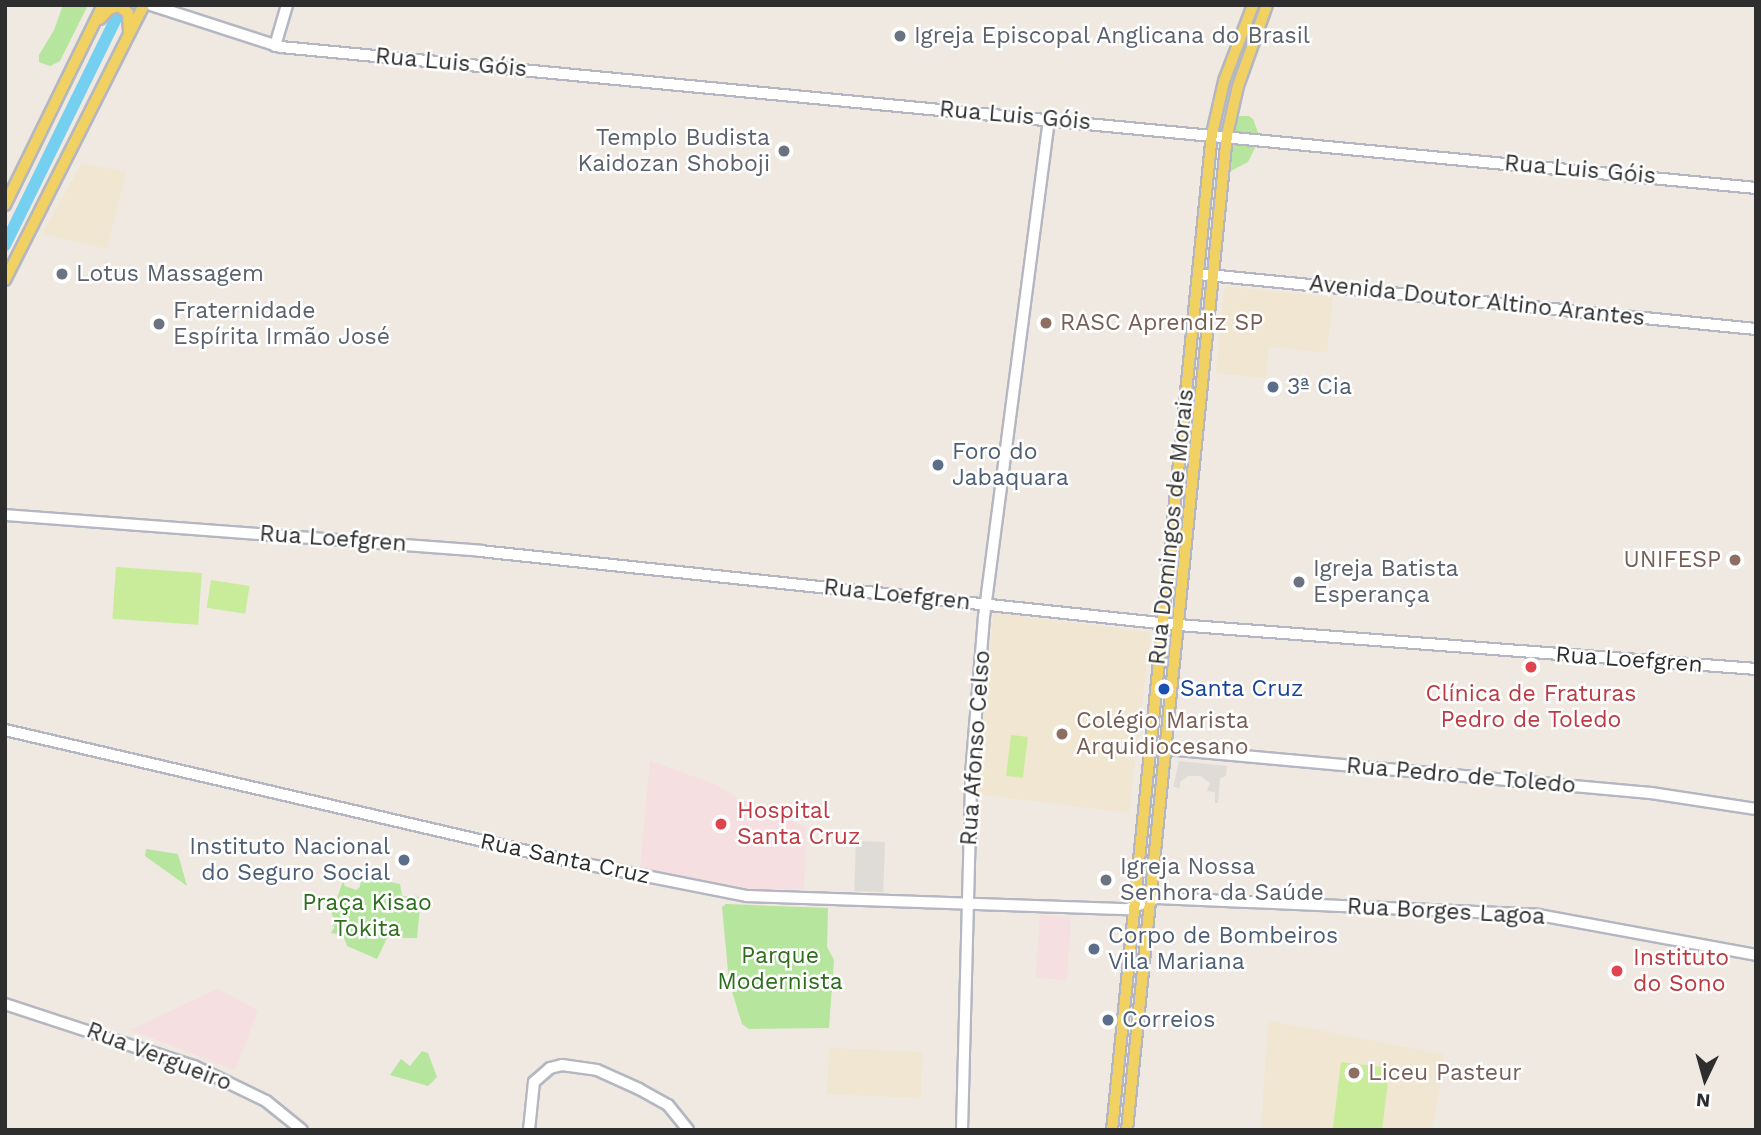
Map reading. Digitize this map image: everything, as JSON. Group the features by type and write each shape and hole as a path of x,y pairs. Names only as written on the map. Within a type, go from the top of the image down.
{"main road":[{"path":"5,205 103,5"},
{"path":"5,280 144,5"},
{"name":"Rua Domingos de Morais","path":"1112,1130 1212,134 1224,82 1253,5"},
{"name":"Rua Domingos de Morais","path":"1127,1130 1227,135 1238,86 1267,5"},
{"path":"92,29 109,9 119,6 128,13 128,38"}],"street":[{"name":"Rua Luis Góis","path":"151,5 275,46 1227,135 1756,188"},
{"path":"275,46 287,5"},
{"name":"Rua Afonso Celso","path":"962,1130 971,775 985,605 1049,119"},
{"name":"Avenida Doutor Altino Arantes","path":"1198,274 1756,329"},
{"name":"Rua Loefgren","path":"5,514 407,545 657,569 1163,624 1756,669"},
{"name":"Rua Santa Cruz","path":"5,730 553,857 767,899 1134,908"},
{"name":"Rua Pedro de Toledo","path":"1166,749 1651,793 1756,809"},
{"name":"Rua Borges Lagoa","path":"1134,908 1150,900 1539,915 1756,955"},
{"name":"Rua Vergueiro","path":"5,1004 194,1066 266,1101 302,1130"},
{"path":"528,1130 530,1094 536,1078 550,1069 579,1066 611,1075 668,1105 688,1130"}],"shaded area":[{"path":"82,163 126,172 107,249 42,234"},
{"path":"1227,287 1333,297 1327,353 1269,347 1266,378 1216,373 1224,289"},
{"name":"Colégio Marista Arquidiocesano","path":"994,613 1151,632 1129,813 972,794"},
{"name":"Hospital Santa Cruz","path":"650,761 717,785 739,799 806,827 804,889 760,890 640,868"},
{"path":"1179,761 1227,766 1226,776 1220,778 1218,803 1215,803 1215,792 1207,791 1210,783 1200,776 1188,776 1180,782 1180,788 1173,787"},
{"path":"856,841 885,842 883,892 854,891"},
{"path":"1040,915 1071,917 1067,980 1036,978"},
{"path":"217,989 258,1010 235,1070 131,1030"},
{"name":"Liceu Pasteur","path":"1271,1021 1442,1054 1445,1060 1432,1130 1261,1130 1268,1023"},
{"path":"829,1049 922,1052 921,1098 827,1094"}],"green space":[{"path":"63,5 88,5 60,61 50,66 39,62 39,55 54,30"},
{"path":"1233,116 1249,116 1253,119 1260,138 1248,162 1227,173"},
{"path":"116,567 202,573 198,625 112,619"},
{"path":"211,580 250,586 245,614 207,608"},
{"path":"1011,735 1028,737 1023,778 1006,776"},
{"path":"146,849 178,854 187,886 145,856"},
{"name":"Praça Kisao Tokita","path":"361,876 400,884 402,896 421,897 417,938 387,938 377,959 347,946 343,935 331,933 334,928 332,913 343,881 345,886 356,890 360,887"},
{"name":"Parque Modernista","path":"726,904 828,908 827,947 834,960 829,1028 749,1029 742,1024 729,982 722,907"},
{"path":"422,1051 428,1053 437,1077 428,1086 390,1075 401,1059 410,1066"},
{"path":"1341,1062 1390,1068 1382,1130 1333,1129"}],"waterway":[{"path":"5,245 116,18"}],"place":[{"name":"Igreja Episcopal Anglicana do Brasil","path":"900,36"},
{"name":"Templo Budista Kaidozan Shoboji","path":"784,151"},
{"name":"Lotus Massagem","path":"62,274"},
{"name":"RASC Aprendiz SP","path":"1046,323"},
{"name":"Fraternidade Espírita Irmão José","path":"159,324"},
{"name":"3ª Cia","path":"1273,387"},
{"name":"Foro do Jabaquara","path":"938,465"},
{"name":"UNIFESP","path":"1735,560"},
{"name":"Igreja Batista Esperança","path":"1299,582"},
{"name":"Clínica de Fraturas Pedro de Toledo","path":"1531,667"},
{"name":"Santa Cruz","path":"1164,689"},
{"name":"Colégio Marista Arquidiocesano","path":"1062,734"},
{"name":"Hospital Santa Cruz","path":"721,824"},
{"name":"Instituto Nacional do Seguro Social","path":"404,860"},
{"name":"Igreja Nossa Senhora da Saúde","path":"1106,880"},
{"name":"Corpo de Bombeiros Vila Mariana","path":"1094,949"},
{"name":"Instituto do Sono","path":"1617,971"},
{"name":"Correios","path":"1108,1020"},
{"name":"Liceu Pasteur","path":"1354,1073"}]}
